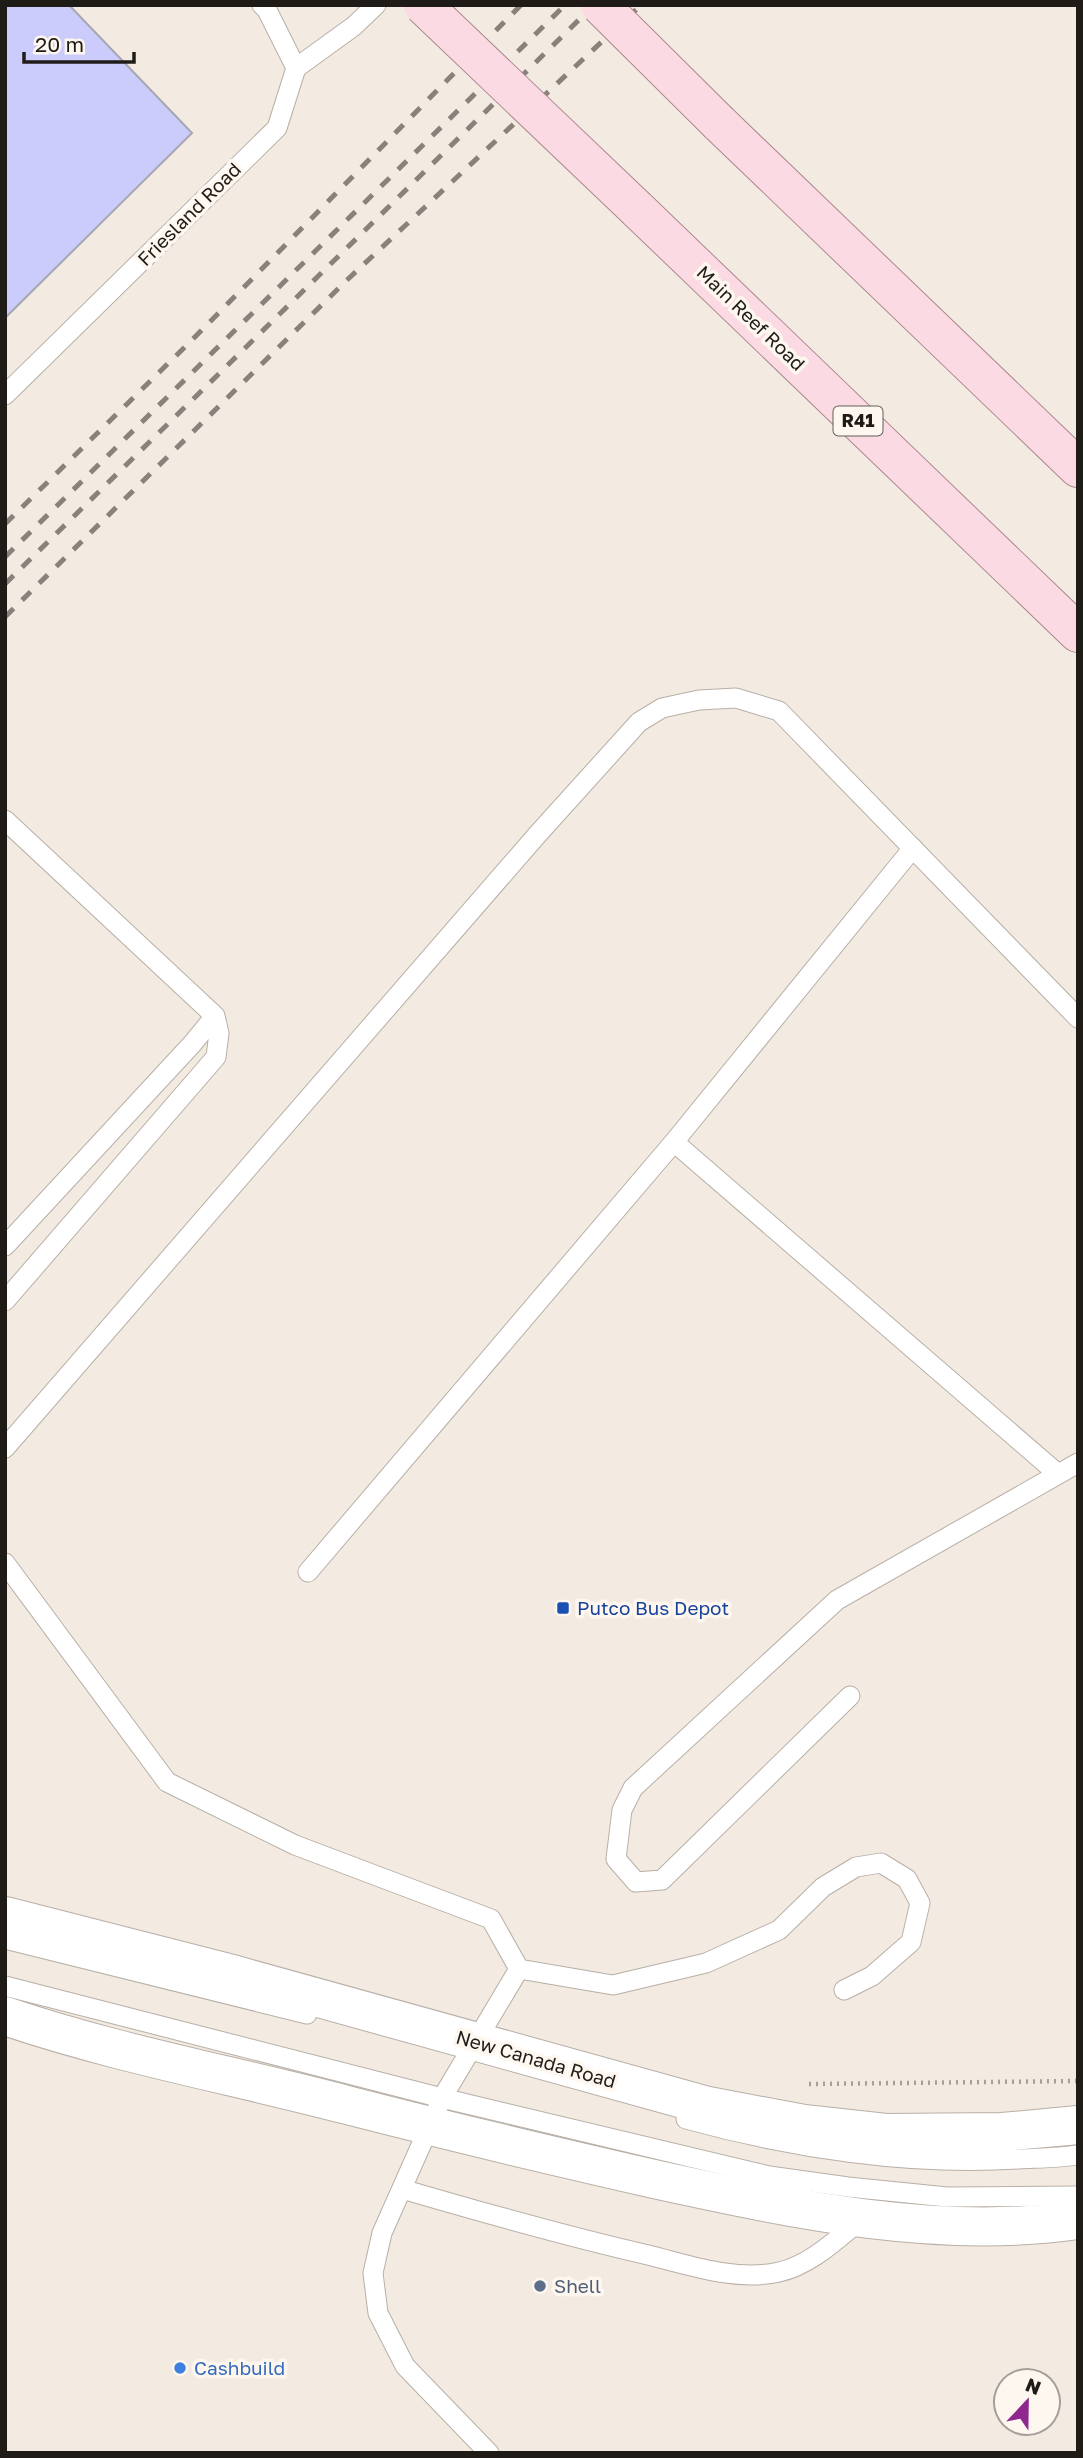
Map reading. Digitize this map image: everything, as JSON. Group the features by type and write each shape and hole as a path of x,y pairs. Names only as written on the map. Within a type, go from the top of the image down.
{"main road":[{"name":"Main Reef Road","path":"423,5 1078,633"},
{"path":"600,5 1078,468"},
{"name":"New Canada Road","path":"5,1916 232,1973 458,2053 708,2106 842,2129 928,2134 1002,2132 1078,2125"},
{"path":"5,2016 126,2052 345,2104 435,2112 767,2203 917,2224 988,2225 1078,2220"}],"lane":[{"path":"262,5 296,68 354,26 376,5"},
{"name":"Friesland Road","path":"5,395 277,128 296,68"},
{"path":"5,1448 537,835 639,722 662,708 699,700 736,698 779,711 1078,1018"},
{"path":"5,820 215,1016 219,1033 216,1057 5,1301"},
{"path":"308,1572 674,1142 913,848"},
{"path":"5,1246 215,1016"},
{"path":"674,1142 1058,1474"},
{"path":"850,1696 662,1880 636,1882 616,1859 622,1810 633,1788 837,1600 1078,1463"},
{"path":"5,1563 167,1782 295,1844 491,1919 519,1969"},
{"path":"519,1969 613,1985 706,1963 779,1930 823,1887 856,1867 881,1863 907,1879 920,1903 911,1942 872,1976 844,1990"},
{"name":"New Canada Road","path":"5,1939 458,2053"},
{"path":"489,2453 405,2366 378,2313 373,2273 382,2233 458,2053 519,1969"},
{"path":"5,1986 435,2112 769,2176 848,2187 947,2197 1078,2196"},
{"path":"652,2110 719,2128 870,2156 980,2161 1078,2155"},
{"path":"402,2189 547,2231 719,2272 753,2275 780,2272 818,2254 864,2218"}],"path":[{"path":"803,2084 1078,2081"}],"building":[{"path":"5,5 69,5 192,133 5,318"}],"railway":[{"path":"5,524 193,339 521,5"},
{"path":"5,557 565,5"},
{"path":"5,584 594,5"},
{"path":"5,617 347,280 641,5"}],"place":[{"name":"Putco Bus Depot","path":"563,1608"},
{"name":"Shell","path":"540,2286"},
{"name":"Cashbuild","path":"180,2368"}]}
